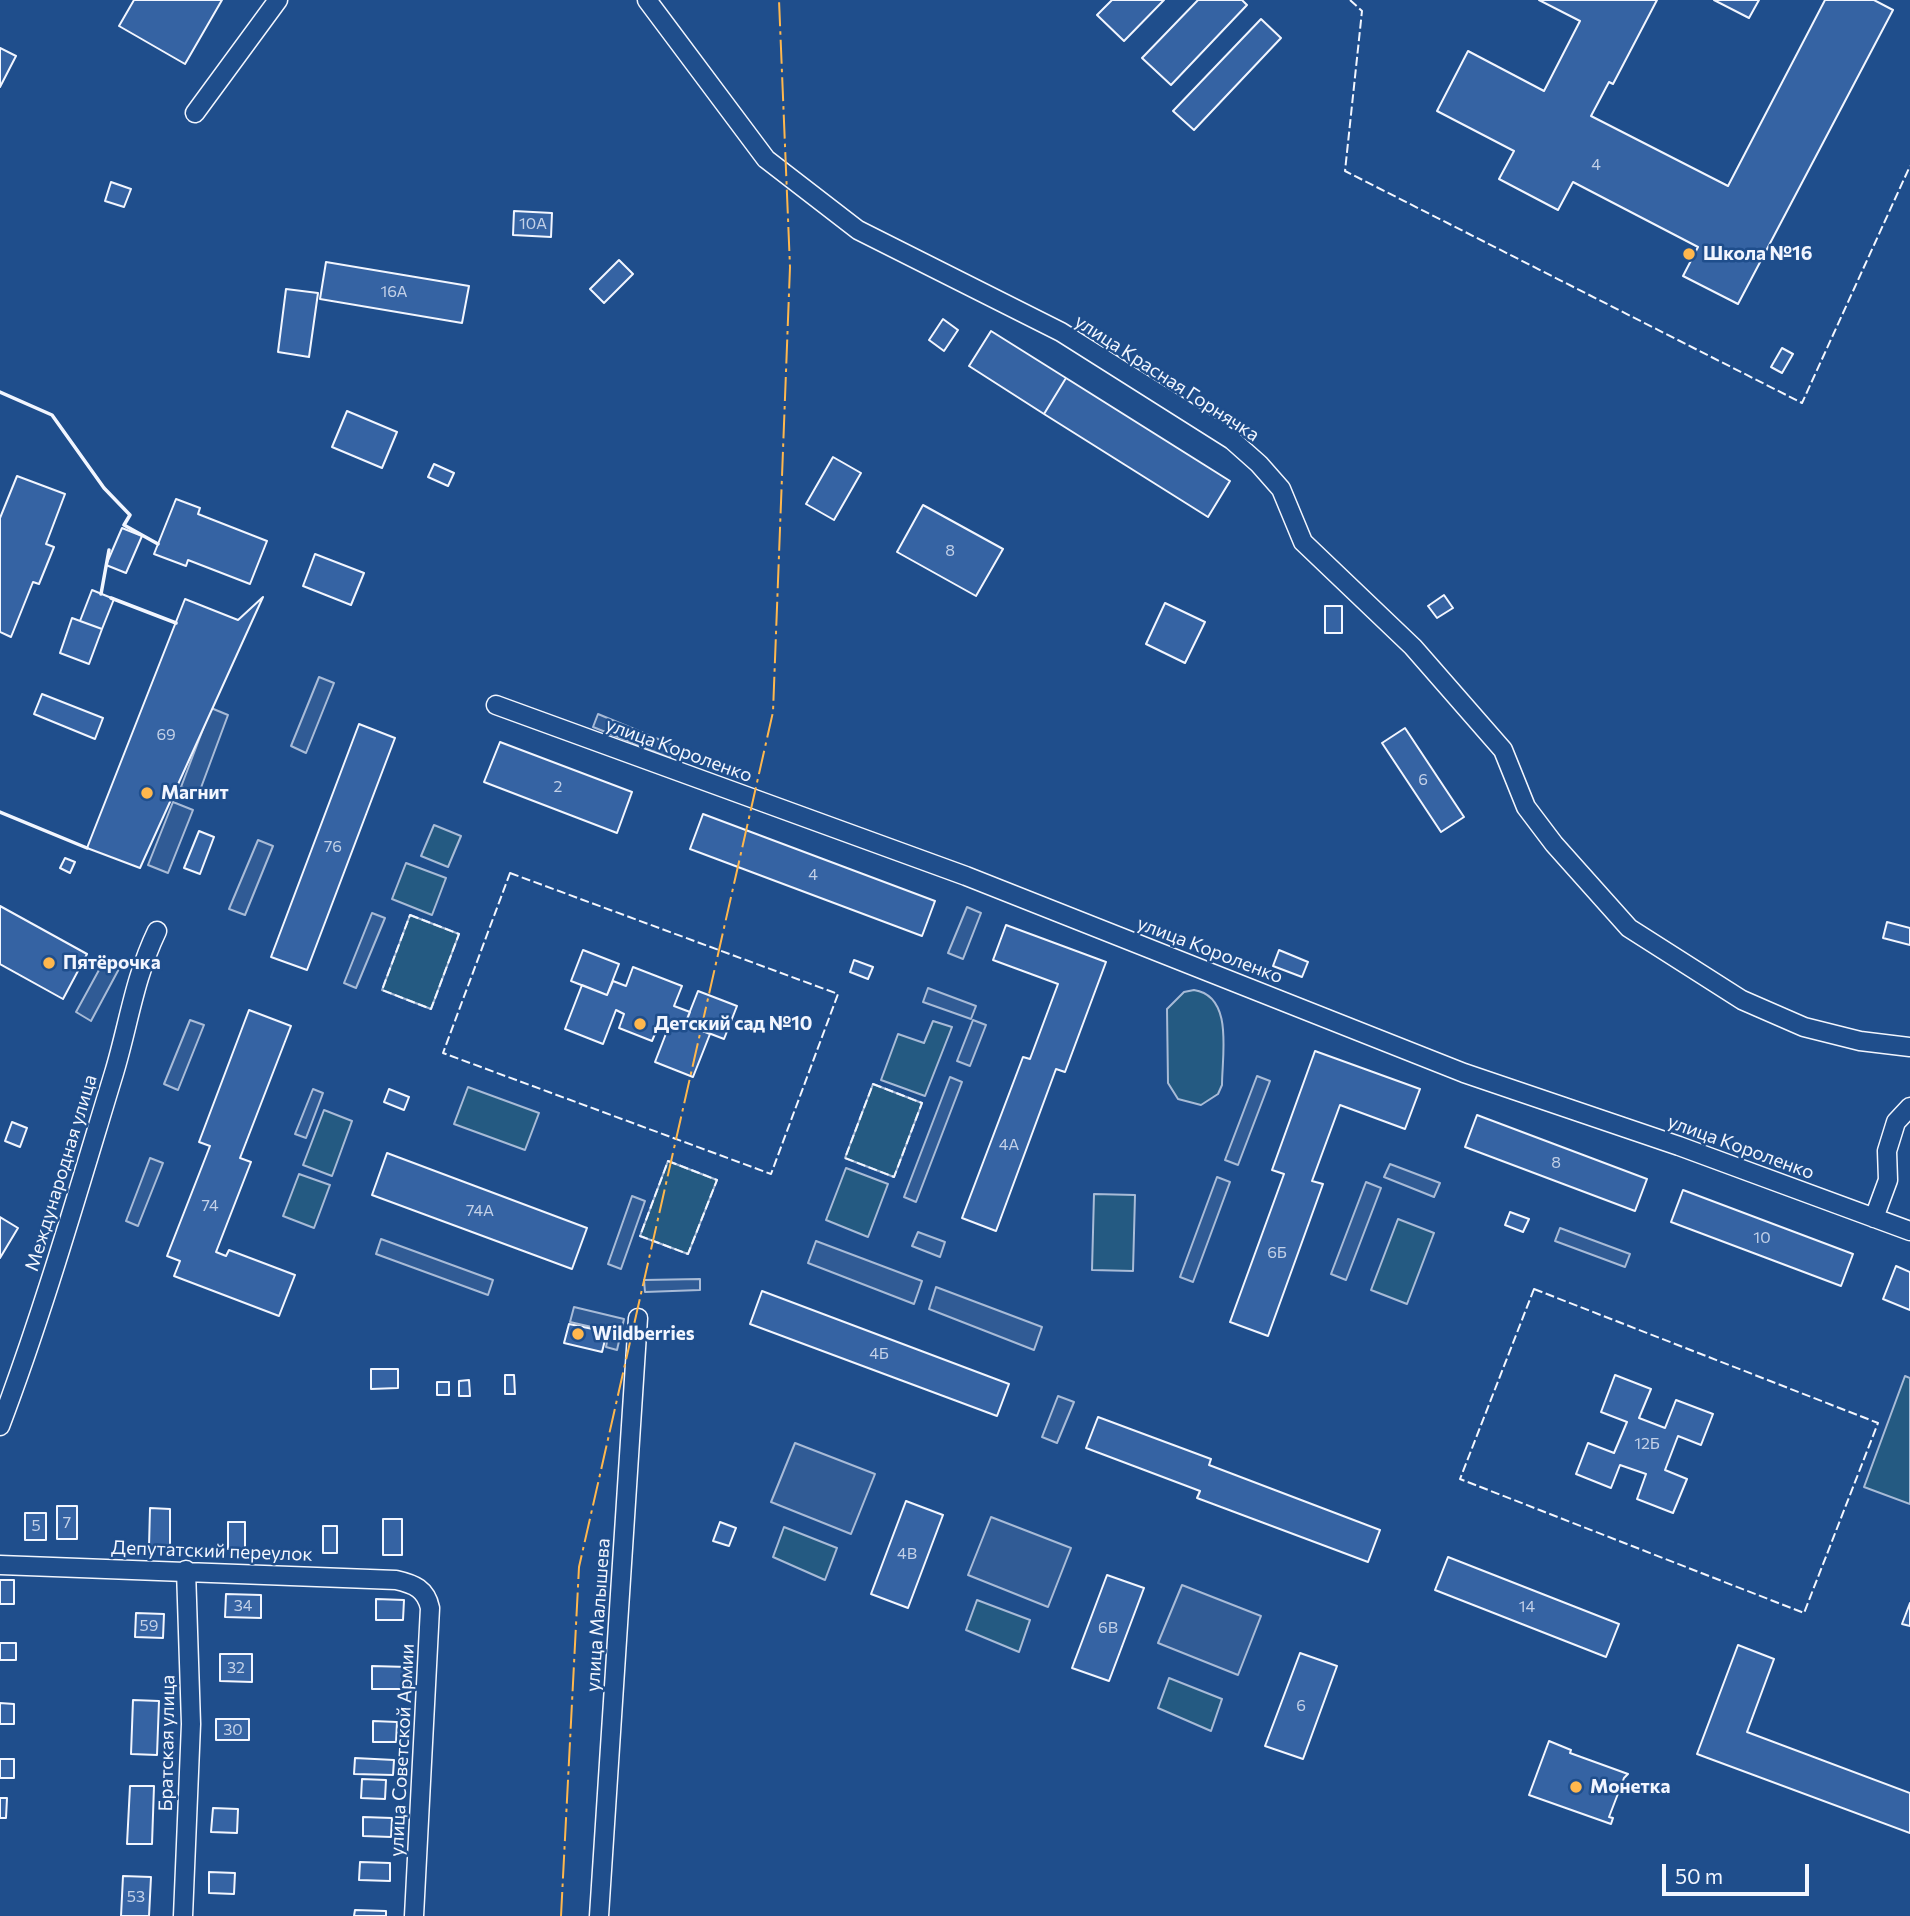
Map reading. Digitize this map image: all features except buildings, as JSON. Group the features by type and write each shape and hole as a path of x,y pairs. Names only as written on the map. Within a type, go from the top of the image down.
{"street":[{"path":"195,113 278,0"},
{"name":"улица Красная Горнячка","path":"647,0 766,159 858,230 1061,332 1232,440 1259,464 1281,489 1303,542 1413,647 1503,750 1526,807 1554,844 1629,928 1754,1006 1804,1027 1860,1041 1910,1047"},
{"name":"улица Короленко","path":"496,705 966,876 1464,1073 1679,1146 1910,1231"},
{"name":"Международная улица","path":"0,1426 40,1312 116,1066 140,965 157,931"},
{"path":"1874,1218 1888,1180 1887,1150 1896,1122 1910,1107"},
{"name":"улица Малышева","path":"599,1916 638,1318"},
{"name":"Депутатский переулок","path":"0,1565 396,1580 412,1583 421,1589"},
{"name":"Братская улица","path":"183,1916 191,1724 186,1570"},
{"name":"улица Советской Армии","path":"414,1916 430,1608 428,1598 421,1589"}],"shaded area":[{"path":"319,677 334,683 306,753 291,746"},
{"path":"211,708 228,715 199,793 181,787"},
{"path":"598,714 675,746 670,758 593,727"},
{"path":"173,802 193,810 168,873 148,865"},
{"path":"434,825 461,836 448,867 421,856"},
{"path":"258,840 273,846 245,915 229,909"},
{"path":"406,863 446,878 432,915 392,899"},
{"path":"967,907 981,913 963,959 948,953"},
{"path":"372,913 385,918 356,988 344,983"},
{"path":"410,915 459,934 431,1009 382,990"},
{"path":"105,959 120,967 91,1021 76,1012"},
{"path":"928,988 976,1006 971,1019 923,1002"},
{"path":"1194,990 1207,995 1215,1003 1223,1028 1224,1043 1222,1085 1218,1094 1201,1105 1178,1099 1168,1083 1167,1009 1184,992"},
{"path":"190,1020 204,1025 178,1090 164,1084"},
{"path":"973,1020 986,1025 970,1066 957,1061"},
{"path":"933,1021 952,1027 925,1096 881,1080 898,1034 924,1043"},
{"path":"1257,1076 1270,1081 1238,1165 1225,1160"},
{"path":"950,1077 962,1082 916,1202 904,1197"},
{"path":"873,1084 922,1103 894,1177 845,1158"},
{"path":"468,1087 539,1113 525,1150 454,1124"},
{"path":"313,1089 323,1093 306,1138 295,1134"},
{"path":"324,1110 352,1121 332,1176 303,1165"},
{"path":"150,1158 163,1163 138,1226 126,1221"},
{"path":"668,1161 717,1180 688,1254 640,1236"},
{"path":"1390,1164 1440,1183 1434,1197 1384,1177"},
{"path":"846,1168 888,1184 868,1237 826,1220"},
{"path":"299,1174 330,1185 314,1228 283,1216"},
{"path":"1217,1177 1230,1182 1193,1282 1180,1277"},
{"path":"1366,1182 1381,1188 1346,1280 1331,1274"},
{"path":"1094,1194 1135,1195 1133,1271 1092,1270"},
{"path":"632,1196 645,1201 621,1269 608,1264"},
{"path":"1398,1219 1434,1233 1407,1304 1371,1290"},
{"path":"1560,1228 1630,1254 1625,1267 1555,1241"},
{"path":"918,1232 945,1242 940,1257 912,1246"},
{"path":"381,1239 493,1280 488,1295 376,1254"},
{"path":"816,1241 922,1281 914,1304 808,1263"},
{"path":"700,1279 700,1290 645,1292 644,1280"},
{"path":"936,1287 1042,1327 1034,1350 929,1309"},
{"path":"574,1307 624,1319 617,1350 606,1347 609,1331 570,1322"},
{"path":"1905,1376 1910,1378 1910,1504 1864,1487"},
{"path":"1058,1396 1074,1402 1057,1443 1042,1437"},
{"path":"795,1443 875,1474 851,1534 771,1502"},
{"path":"991,1517 1071,1548 1048,1607 968,1575"},
{"path":"784,1527 837,1548 825,1580 773,1557"},
{"path":"1182,1585 1261,1616 1238,1675 1158,1643"},
{"path":"977,1600 1030,1620 1019,1652 966,1630"},
{"path":"1169,1678 1222,1699 1211,1731 1158,1708"}],"fence":[{"path":"1350,0 1362,11 1345,171 1802,403 1910,166"},
{"path":"510,873 838,994 771,1174 443,1053 510,873"},
{"path":"410,915 459,934 431,1009 382,990 410,915"},
{"path":"873,1084 922,1103 894,1177 845,1158 873,1084"},
{"path":"668,1161 717,1180 688,1254 640,1236 668,1161"},
{"path":"1534,1289 1878,1423 1804,1613 1460,1479 1534,1289"}],"wall":[{"path":"0,392 52,415 104,488 130,515 124,525 158,544"},
{"path":"101,594 109,550"},
{"path":"111,598 176,623"},
{"path":"0,812 87,848"}],"power":[{"path":"561,1916 579,1567 773,712 790,267 779,0"}],"place":[{"name":"Школа №16","path":"1689,254"},
{"name":"Магнит","path":"147,793"},
{"name":"Пятёрочка","path":"49,963"},
{"name":"Детский сад №10","path":"640,1024"},
{"name":"Wildberries","path":"578,1334"},
{"name":"Монетка","path":"1576,1787"}]}
